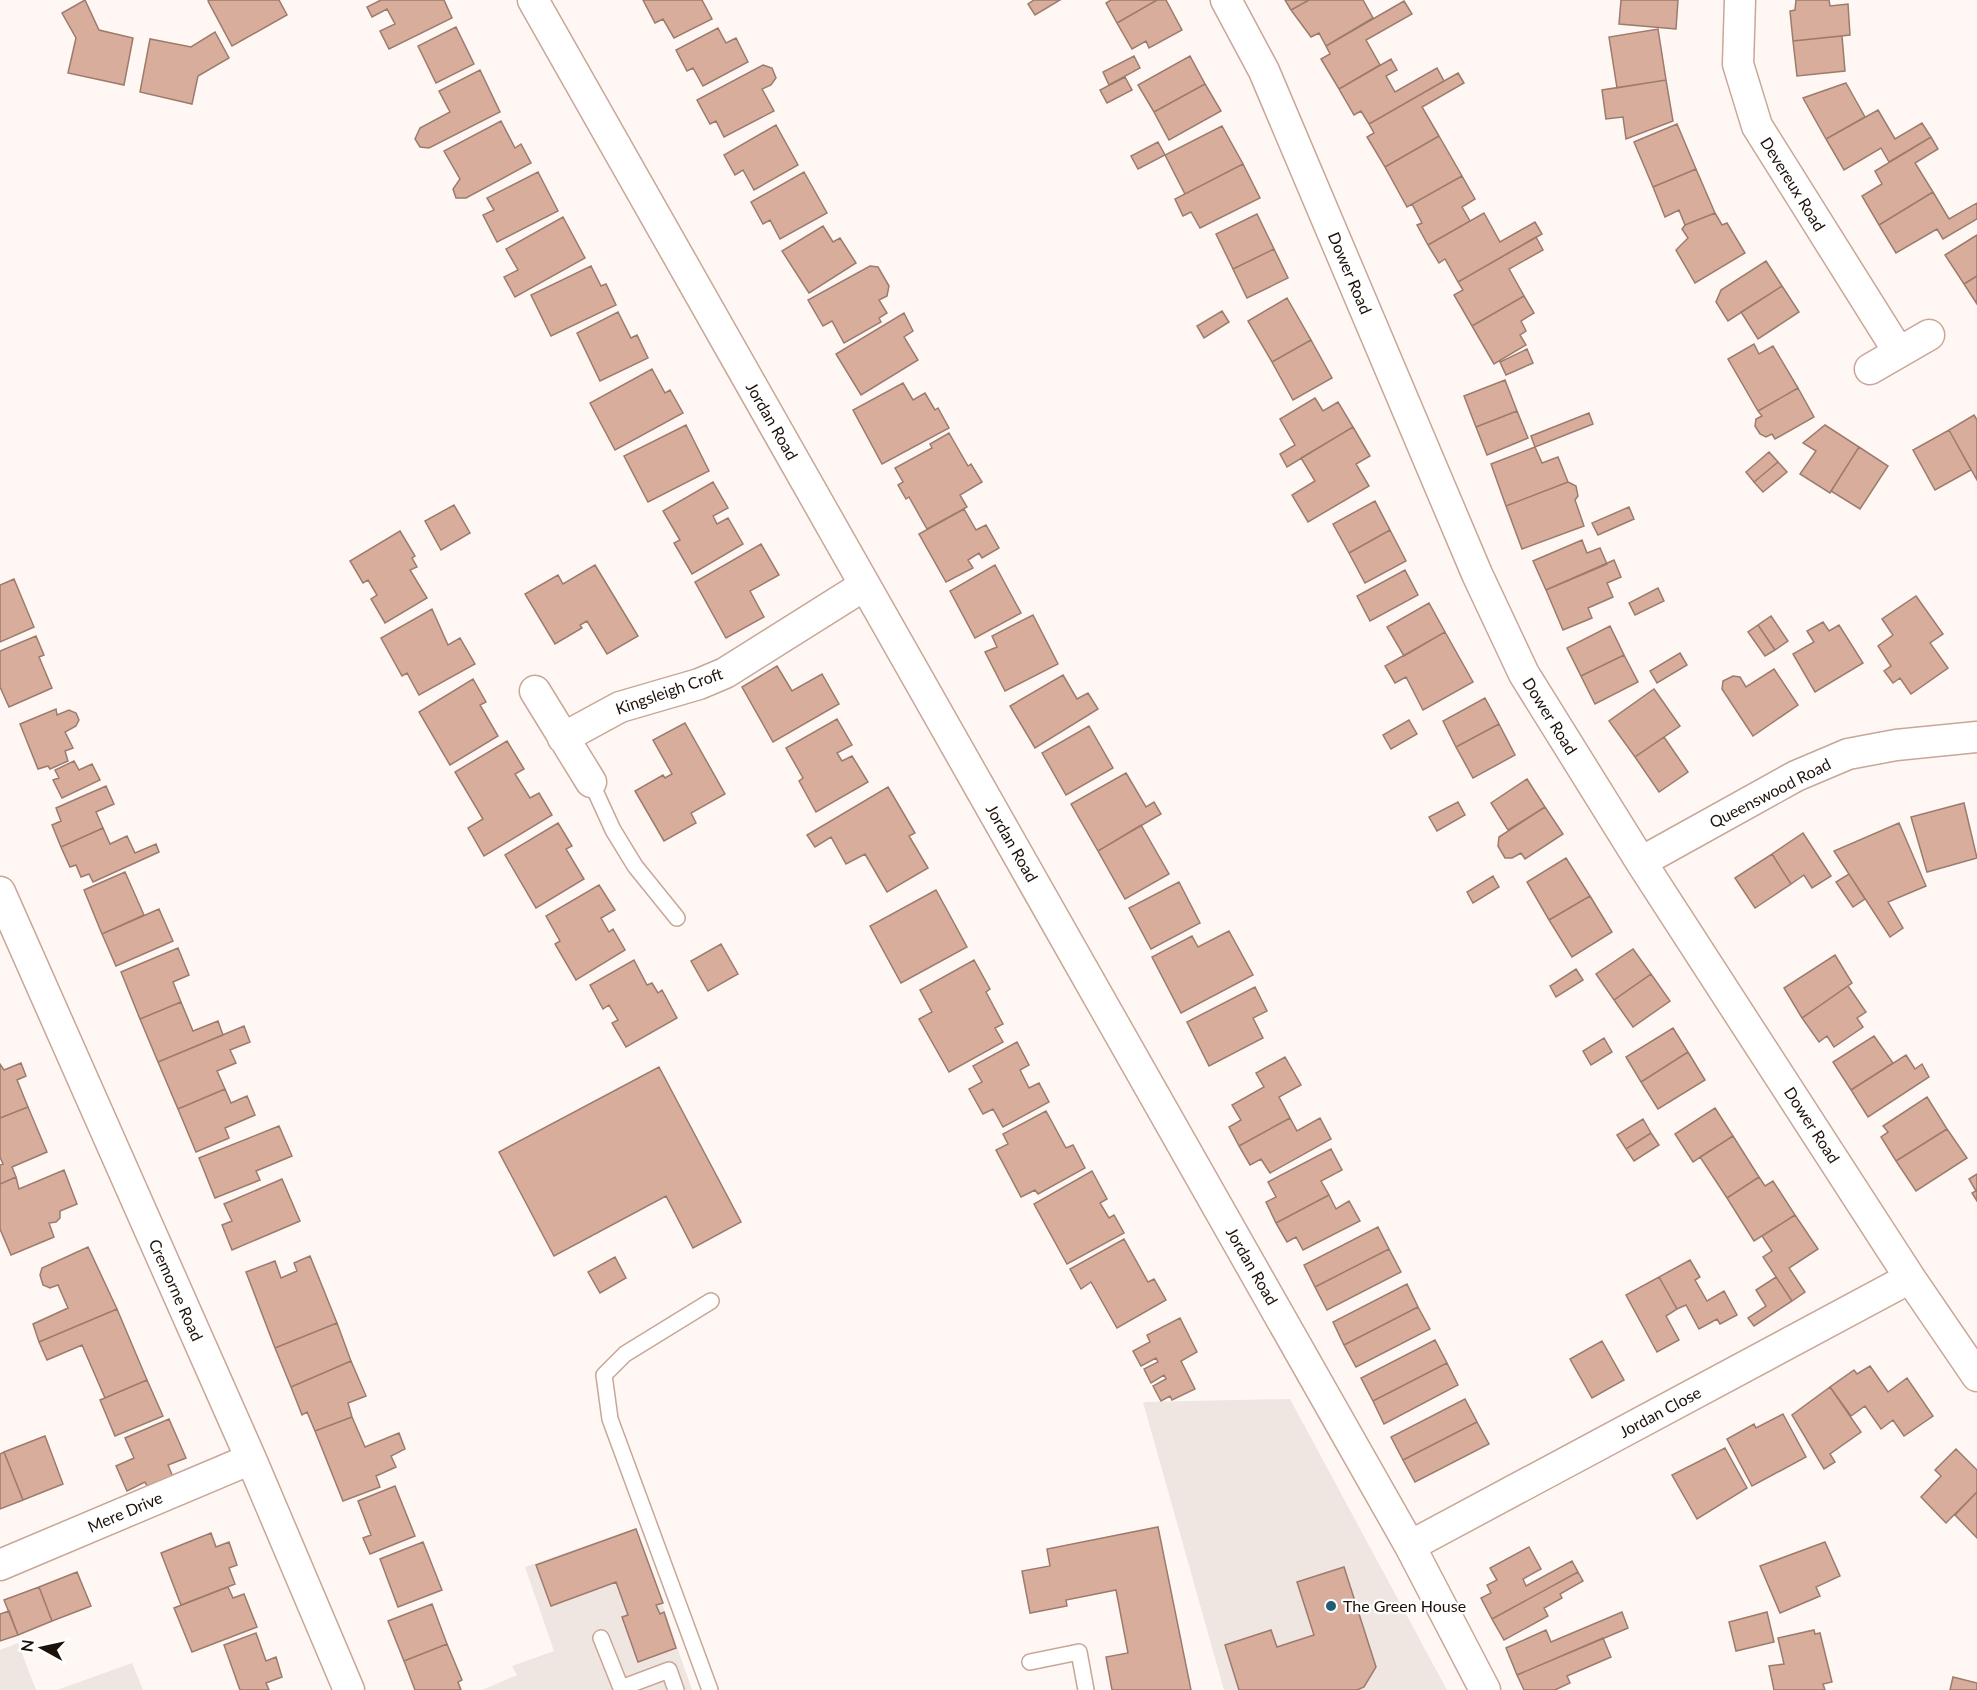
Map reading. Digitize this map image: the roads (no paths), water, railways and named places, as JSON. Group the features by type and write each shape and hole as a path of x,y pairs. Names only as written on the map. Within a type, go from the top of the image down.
{"street":[{"name":"Jordan Road","path":"533,0 1410,1546 1485,1690"},
{"name":"Dower Road","path":"1226,0 1264,71 1477,574 1524,674 1641,862 1977,1376"},
{"name":"Devereux Road","path":"1740,0 1738,64 1757,126 1898,351"},
{"path":"1870,369 1929,335"},
{"name":"Kingsleigh Croft","path":"563,738 620,707 699,684 725,673 865,585"},
{"path":"535,691 591,782"},
{"name":"Queenswood Road","path":"1641,862 1796,776 1848,754 1896,745 1977,737"},
{"name":"Cremorne Road","path":"0,892 251,1460 349,1690"},
{"name":"Jordan Close","path":"1410,1546 1911,1278"},
{"name":"Mere Drive","path":"0,1565 251,1460"}],"lane":[{"path":"591,782 613,830 635,866 677,918"},
{"path":"710,1690 610,1419 604,1375 625,1354 711,1301"},
{"path":"602,1638 621,1688 669,1670 676,1690"},
{"path":"1030,1662 1079,1652 1086,1690"}],"place":[{"name":"The Green House","path":"1331,1606"}]}
